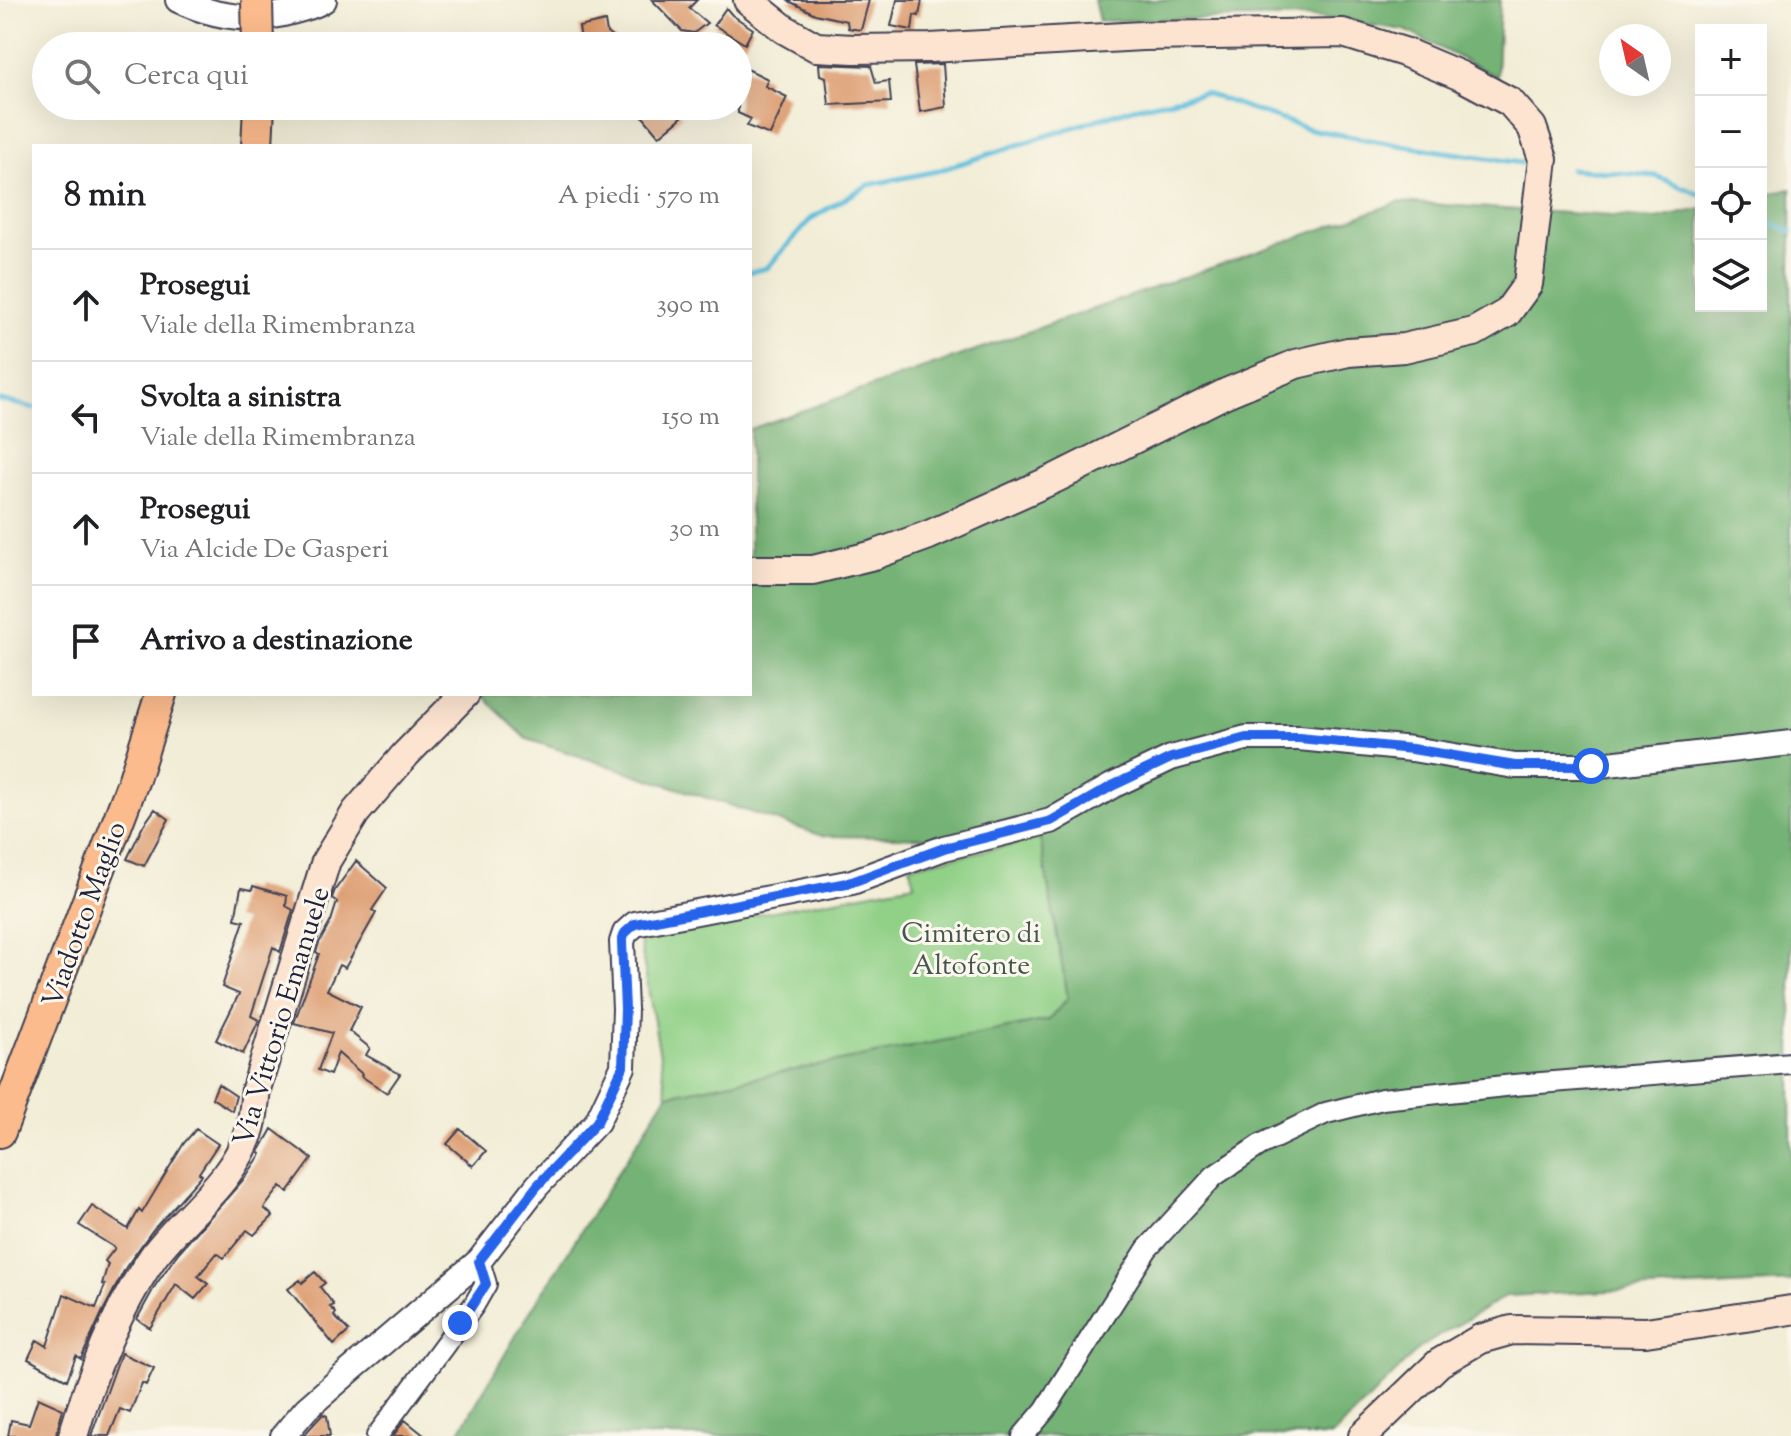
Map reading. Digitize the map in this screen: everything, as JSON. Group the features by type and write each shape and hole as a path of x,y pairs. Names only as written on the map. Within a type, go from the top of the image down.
{"main road":[{"path":"257,0 258,32"},
{"path":"748,0 784,29 816,47 930,48 1142,36 1343,33 1404,52 1461,76 1510,102 1532,127 1543,159 1528,284 1507,313 1474,332 1404,348 1348,352 1296,364 1226,393 1056,478 929,535 874,555 813,570 752,570"},
{"path":"257,144 258,120"},
{"name":"Viadotto Maglio","path":"0,1132 134,779 160,696"},
{"name":"Via Vittorio Emanuele","path":"73,1436 122,1311 154,1257 210,1195 245,1144 251,1129 256,1089 326,861 356,812 416,743 463,696"},
{"path":"1363,1436 1439,1363 1480,1339 1512,1330 1646,1332 1791,1310"}],"street":[{"path":"178,0 197,9 235,19 279,16 324,0"},
{"path":"283,1436 306,1409 336,1382 479,1261 537,1186 597,1122 623,1067 625,1009 622,942 625,933 635,924 852,882 944,848 1051,821 1112,786 1171,758 1246,738 1299,738 1412,749 1515,766 1591,766 1791,743"},
{"path":"1023,1436 1045,1410 1147,1249 1214,1176 1260,1145 1326,1113 1382,1099 1791,1063"},
{"path":"377,1436 474,1305 486,1284 479,1261"}],"green space":[{"path":"1094,0 1500,0 1497,77 1405,30 1314,17 1099,21"},
{"path":"1791,189 1791,1282 1506,1296 1421,1347 1332,1436 457,1436 528,1315 667,1095 1049,1020 1068,998 1040,839 823,836 527,739 482,696 752,696 752,428 1399,202 1656,219 1695,210 1695,312 1767,312 1767,194"},
{"name":"Cimitero di Altofonte","path":"1040,839 1068,998 1049,1020 667,1095 639,937 914,884 910,866"}],"building":[{"path":"652,0 697,0 689,8 707,23 695,32 682,31"},
{"path":"787,0 869,0 861,30 848,28 847,21 815,14"},
{"path":"897,0 922,0 919,16 914,15 912,30 891,26"},
{"path":"726,8 753,29 751,32 725,32 714,25"},
{"path":"605,21 607,32 580,32 579,27"},
{"path":"819,64 871,66 876,83 889,81 891,102 829,105 826,77 820,75"},
{"path":"943,64 946,107 920,112 914,65"},
{"path":"752,71 768,79 765,86 787,97 770,135 747,126 752,120"},
{"path":"646,120 678,120 659,136"},
{"path":"155,809 169,819 144,866 127,859"},
{"path":"356,861 387,888 372,910 376,913 345,968 339,965 327,990 361,1007 349,1031 370,1048 366,1055 400,1074 387,1093 361,1076 338,1053 330,1075 318,1070 332,1033 294,1023 319,954 316,952 319,943 337,902 332,898 335,890"},
{"path":"253,886 287,896 286,906 293,910 280,952 273,947 251,1016 259,1020 243,1054 216,1040 239,994 222,987 244,921 235,919 241,888 252,890"},
{"path":"218,1084 236,1096 232,1111 212,1098"},
{"path":"196,1129 218,1144 199,1173 202,1175 152,1231 126,1267 81,1359 76,1356 67,1380 28,1359 37,1340 47,1346 64,1294 96,1308 105,1285 102,1284 108,1264 105,1261 115,1248 79,1225 92,1206 128,1229 139,1210 142,1213 184,1143"},
{"path":"272,1129 312,1159 288,1192 281,1186 264,1208 273,1216 254,1235 247,1230 224,1258 217,1253 198,1276 208,1284 195,1299 176,1284 150,1328 137,1319 155,1286 178,1253 245,1178 261,1154 259,1152"},
{"path":"460,1129 486,1151 473,1166 447,1144"},
{"path":"315,1272 325,1283 320,1287 334,1305 330,1307 336,1313 334,1316 349,1331 334,1345 288,1289"},
{"path":"121,1353 154,1368 146,1385 142,1383 130,1413 120,1409 109,1436 91,1436"},
{"path":"38,1398 63,1409 56,1436 8,1436 11,1420 29,1424"},
{"path":"323,1414 327,1416 330,1436 303,1436"},
{"path":"405,1420 425,1436 393,1436"}],"waterway":[{"path":"752,272 767,268 812,218 868,185 937,171 1133,108 1204,93 1309,129 1521,163"},
{"path":"1571,169 1656,176 1695,192"},
{"path":"1767,221 1791,231"},
{"path":"0,400 32,408"}],"route":[{"path":"460,1323 486,1284 479,1261 537,1186 597,1122 623,1067 625,1009 622,942 625,933 635,924 852,882 944,848 1051,821 1112,786 1171,758 1246,738 1299,738 1412,749 1515,766 1591,766"}]}
